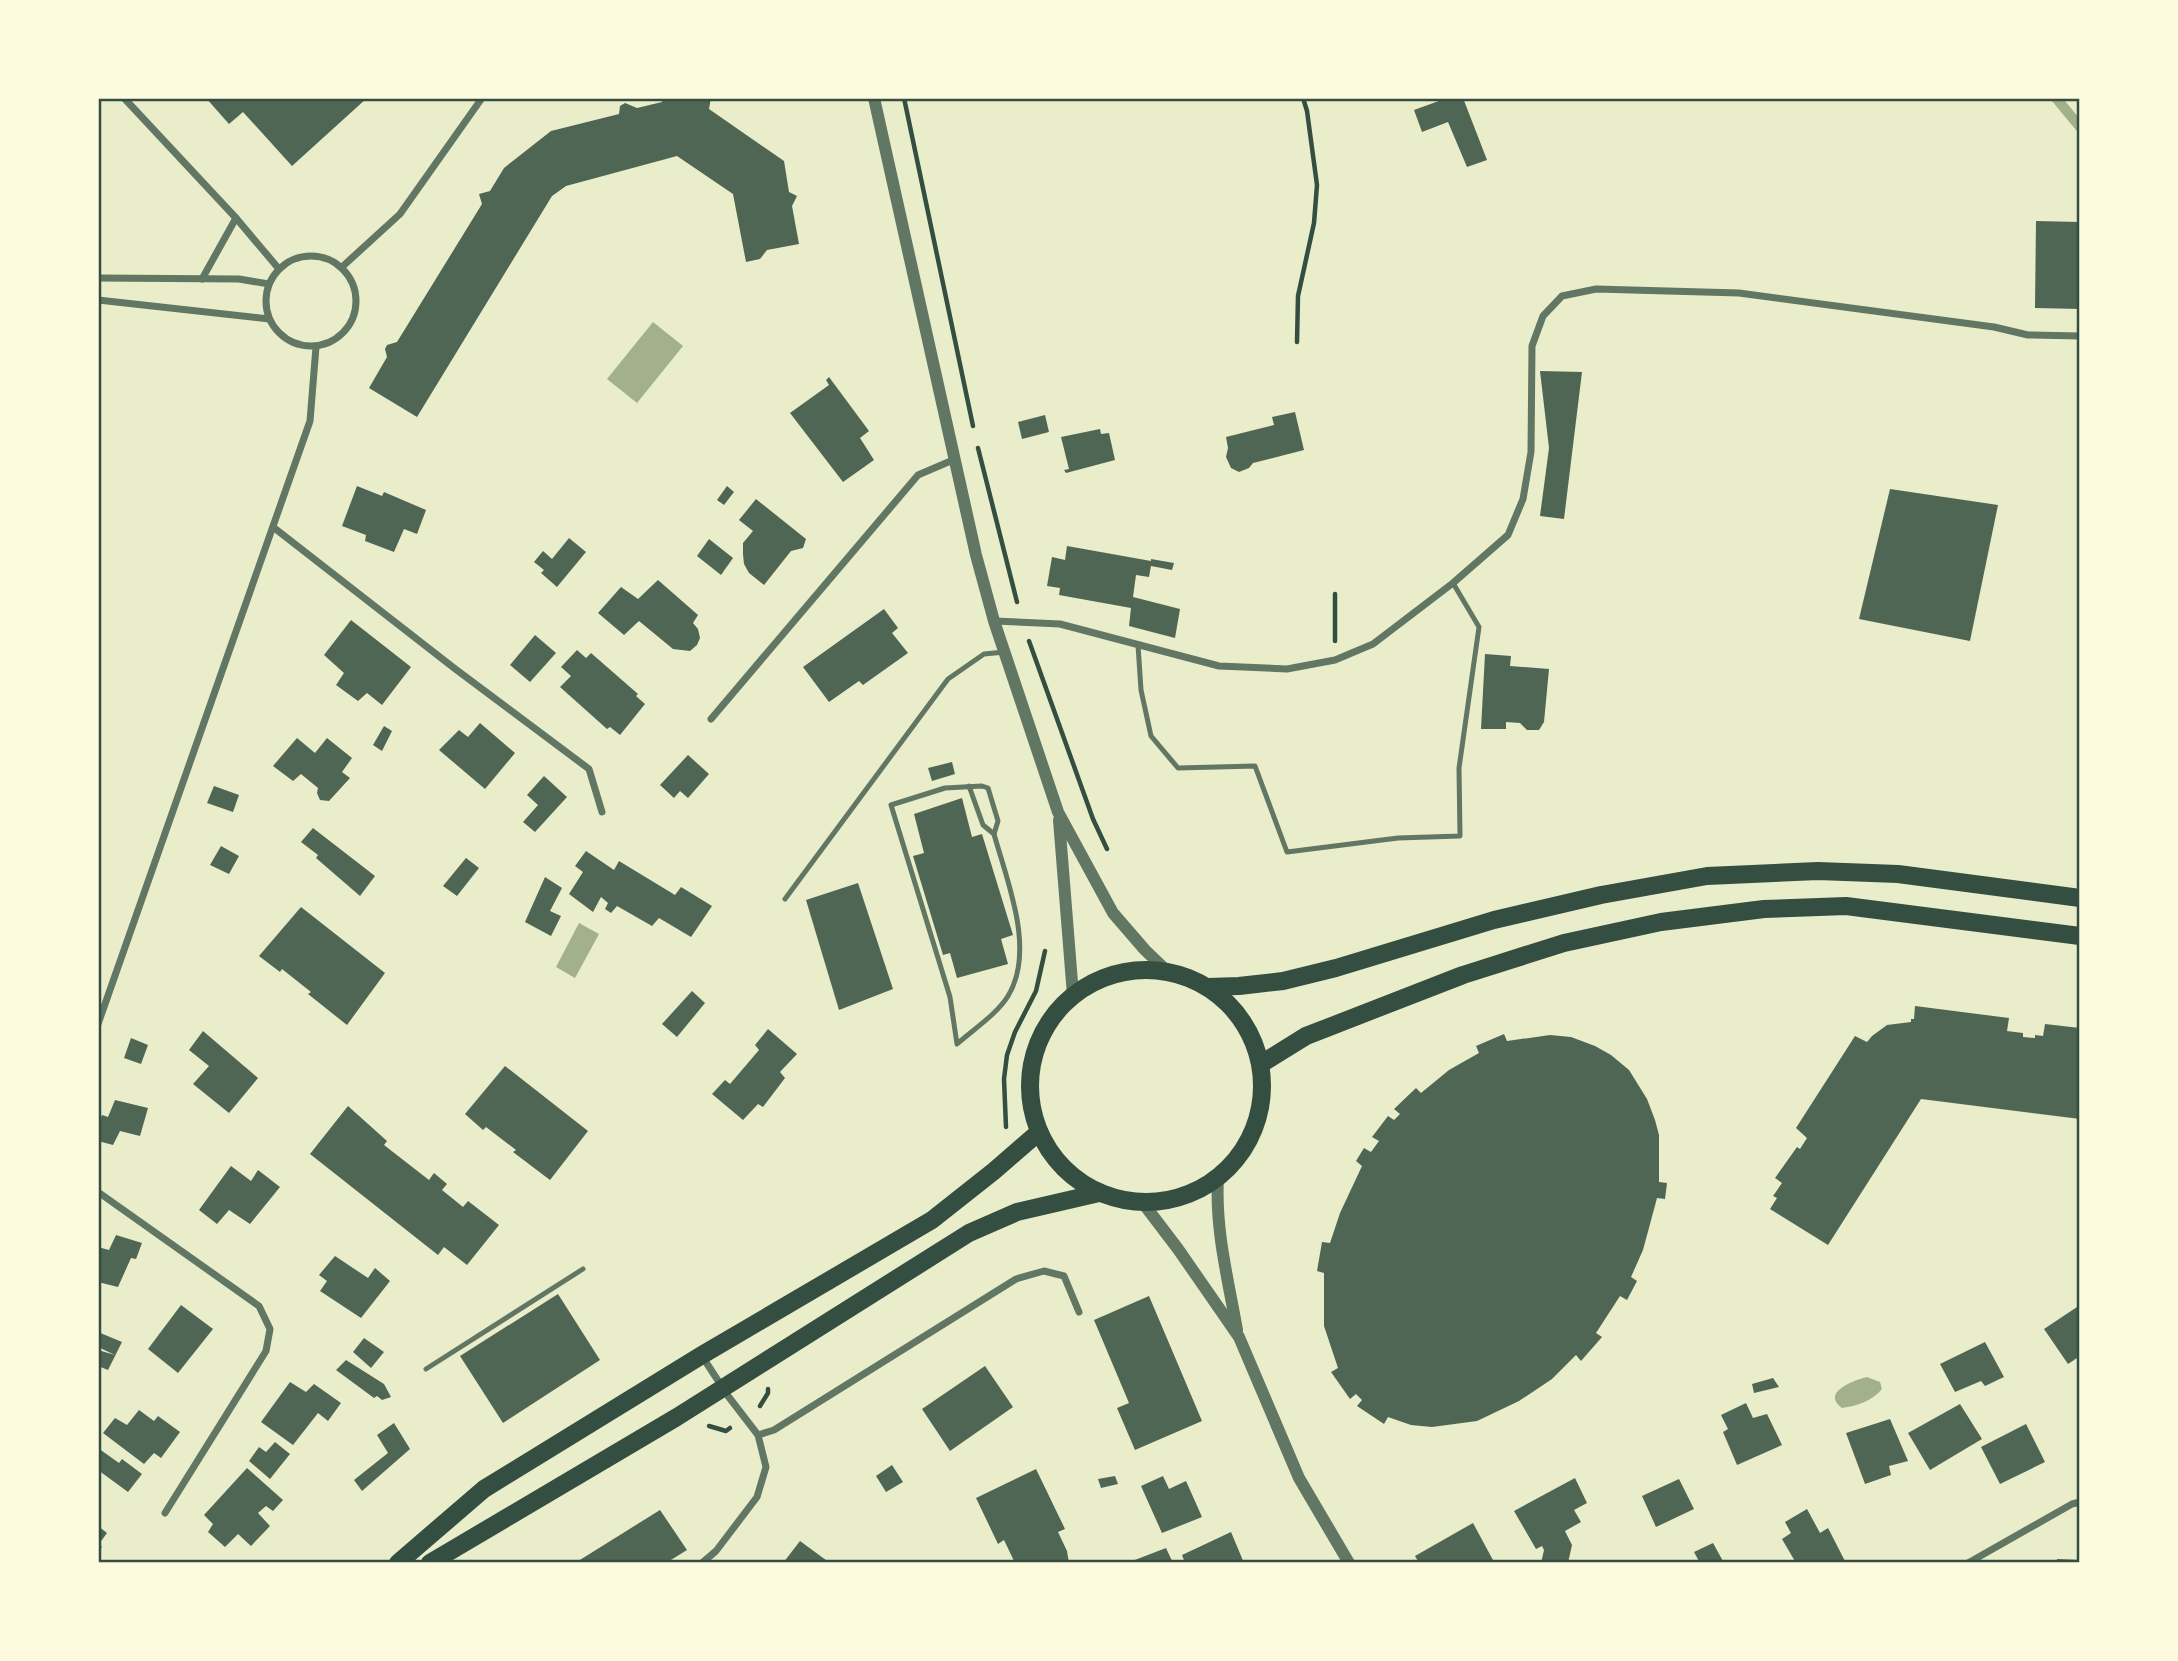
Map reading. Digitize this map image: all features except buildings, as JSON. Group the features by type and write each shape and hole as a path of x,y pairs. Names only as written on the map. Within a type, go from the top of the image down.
{"main road":[{"path":"1208,987 1283,981 1336,968 1494,920 1601,895 1707,876 1818,871 1898,874 2080,898"},
{"path":"1261,1064 1306,1036 1463,975 1564,943 1661,922 1764,909 1846,906 2080,936"},
{"path":"1135,970 1168,972 1208,987 1233,1008 1250,1034 1261,1064 1263,1090 1255,1127 1236,1160 1218,1178 1195,1192 1170,1200 1143,1203 1099,1193 1063,1168 1038,1132 1030,1102 1030,1073 1037,1044 1052,1017 1073,995 1102,978 1135,970"},
{"path":"398,1563 484,1489 702,1355 932,1220 995,1171 1038,1132"},
{"path":"430,1563 677,1417 969,1233 1017,1212 1099,1193"}],"street":[{"path":"124,98 236,218 279,269"},
{"path":"342,267 400,214 482,98"},
{"path":"874,98 953,460 1004,652 1058,813 1113,913 1168,972"},
{"path":"202,279 236,218"},
{"path":"312,256 328,259 342,267 352,280 357,296 356,313 349,328 335,341 316,347 297,345 280,335 269,319 265,301 269,284 279,269 294,259 312,256"},
{"path":"98,278 239,279 269,284"},
{"path":"995,621 1060,624 1219,666 1287,669 1335,660 1373,644 1453,583 1508,535 1523,499 1531,452 1532,346 1543,316 1562,296 1597,289 1739,293 2028,335 2080,335"},
{"path":"98,300 269,319"},
{"path":"98,1024 310,421 316,347"},
{"path":"711,719 918,475 953,460"},
{"path":"274,527 454,668 589,769 602,812"},
{"path":"1058,813 1073,995"},
{"path":"1218,1178 1218,1228 1239,1337"},
{"path":"98,1192 259,1306 270,1329 266,1350 165,1513"},
{"path":"1143,1203 1239,1337 1299,1478 1349,1563"},
{"path":"758,1435 774,1430 1016,1279 1044,1270 1064,1276 1079,1312"},
{"path":"702,1355 758,1435 766,1467 757,1497 716,1551 702,1563"},
{"path":"1968,1563 2080,1502"}],"lane":[{"path":"1138,645 1141,690 1151,736 1178,768 1255,766 1287,852 1398,838 1460,836 1459,768 1479,627 1453,583"},
{"path":"785,899 948,679 984,654 1004,652"},
{"path":"969,786 983,825 994,834"},
{"path":"969,786 988,788 998,821 994,834 1020,940 1020,964 1007,998 957,1044 950,998 891,805 945,788 969,786"},
{"path":"426,1368 583,1269"}],"path":[{"path":"904,98 975,437 1023,622 1088,806 1111,859"},
{"path":"1297,342 1298,296 1314,223 1317,185 1303,98"},
{"path":"1335,594 1335,660"}],"shaded area":[{"path":"653,322 683,346 637,403 607,379"},
{"path":"579,923 599,934 575,978 556,967"},
{"path":"1867,1377 1880,1382 1882,1389 1874,1397 1842,1408 1836,1402 1837,1392 1848,1384"}],"waterway":[{"path":"2056,98 2080,127"}]}
